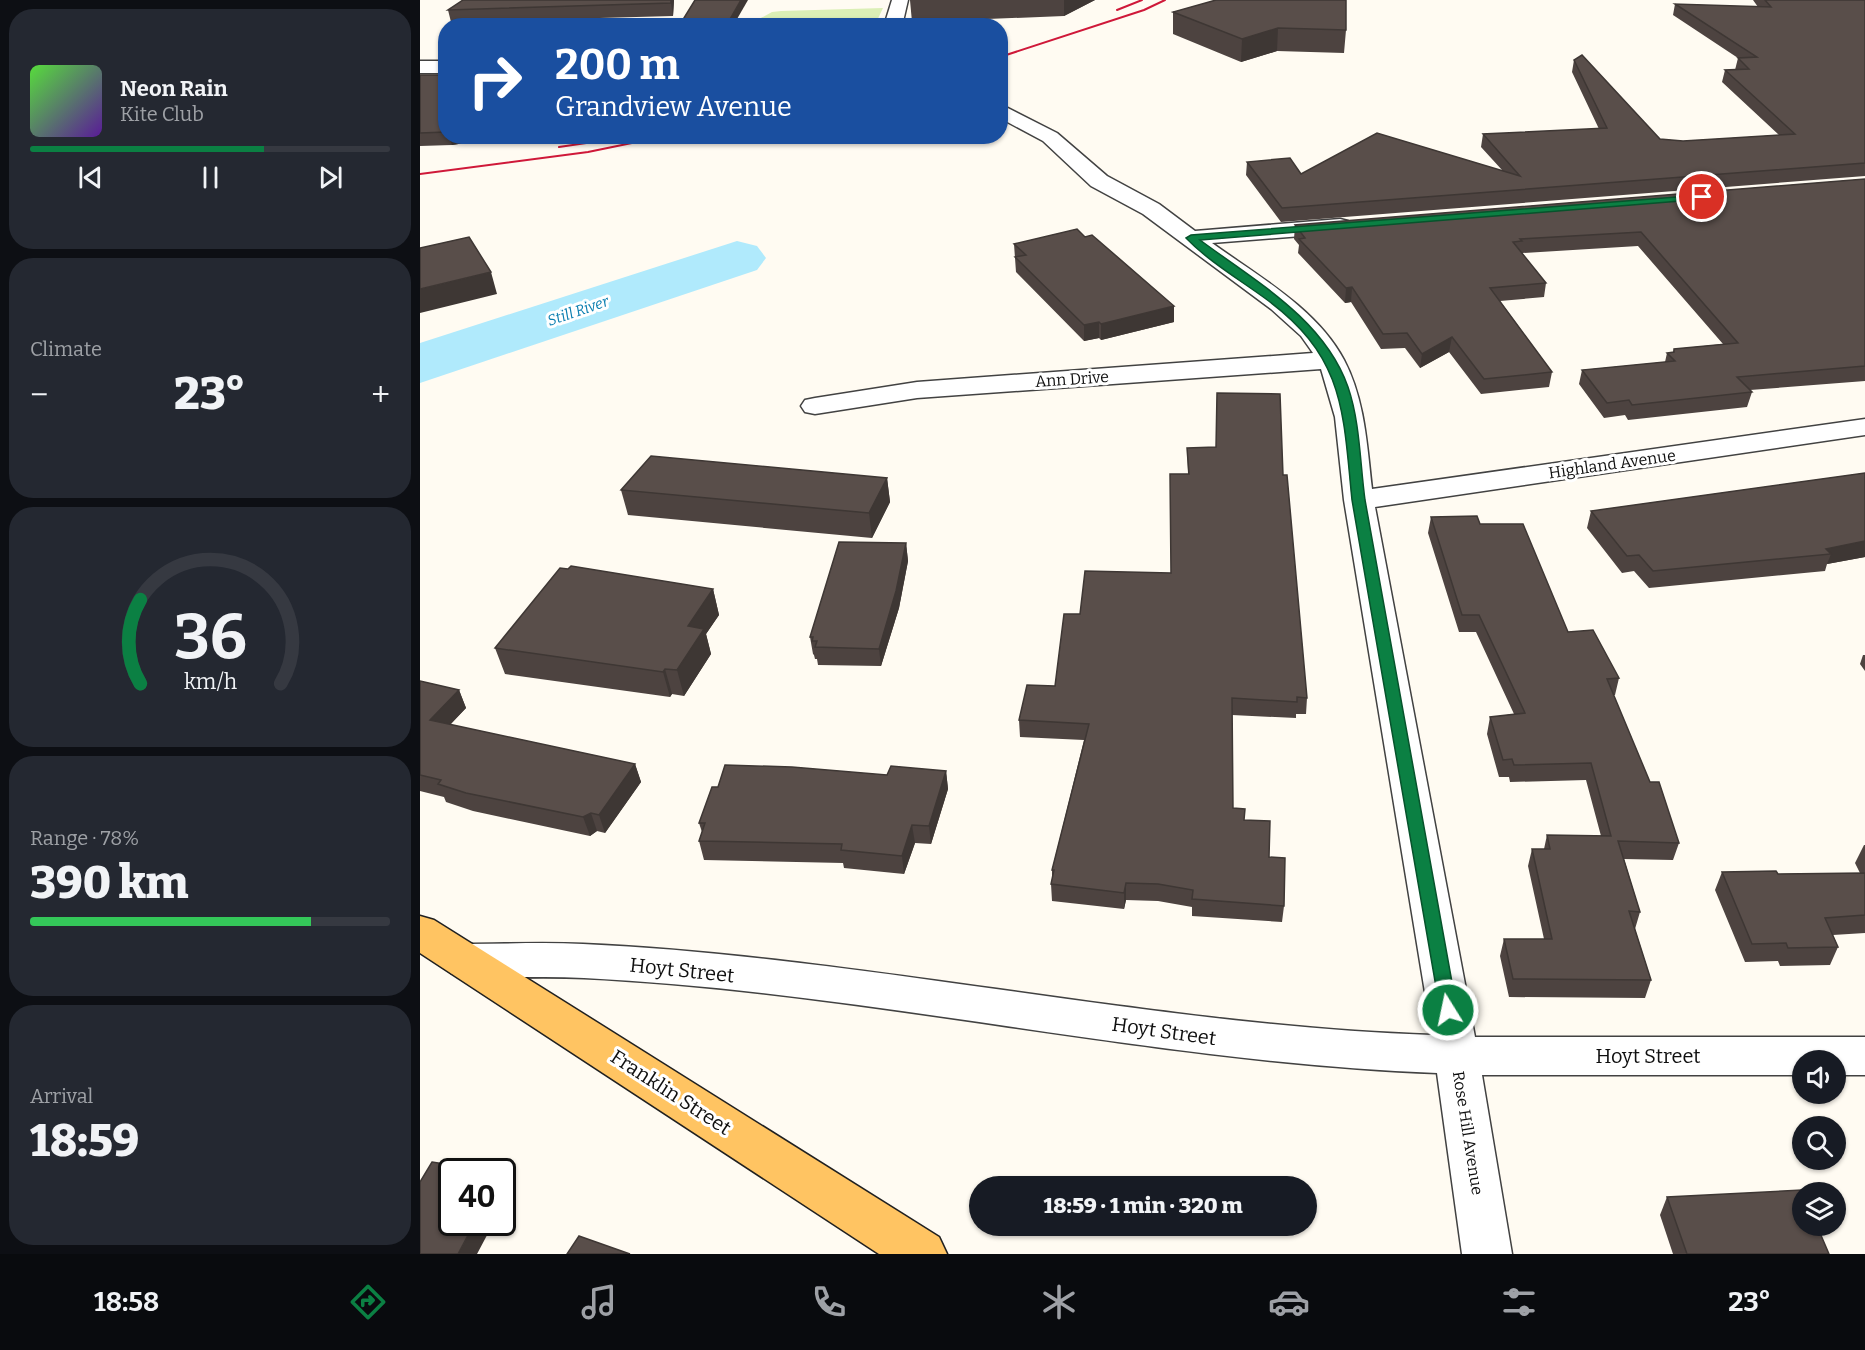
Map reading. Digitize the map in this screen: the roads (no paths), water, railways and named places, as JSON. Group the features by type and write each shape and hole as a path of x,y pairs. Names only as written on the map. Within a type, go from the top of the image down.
{"main road":[{"name":"Franklin Street","path":"420,932 922,1254"}],"street":[{"path":"895,18 900,0"},
{"path":"420,67 438,67"},
{"name":"Rose Hill Avenue","path":"1008,114 1050,138 1096,178 1151,209 1280,304 1310,331 1330,360 1342,387 1349,417 1359,500 1456,1056 1487,1254"},
{"path":"1191,238 1356,225"},
{"name":"Ann Drive","path":"816,406 917,390 1330,360"},
{"name":"Highland Avenue","path":"1359,500 1865,427"},
{"name":"Hoyt Street","path":"465,962 580,961 650,965 896,994 1232,1041 1456,1056 1865,1056"}],"waterway":[{"name":"Still River","path":"420,364 737,258"}],"railway":[{"path":"1117,10 1142,0"},
{"path":"1008,54 1144,10 1165,0"},
{"path":"559,147 580,144"},
{"path":"420,174 588,152 627,144"}]}
